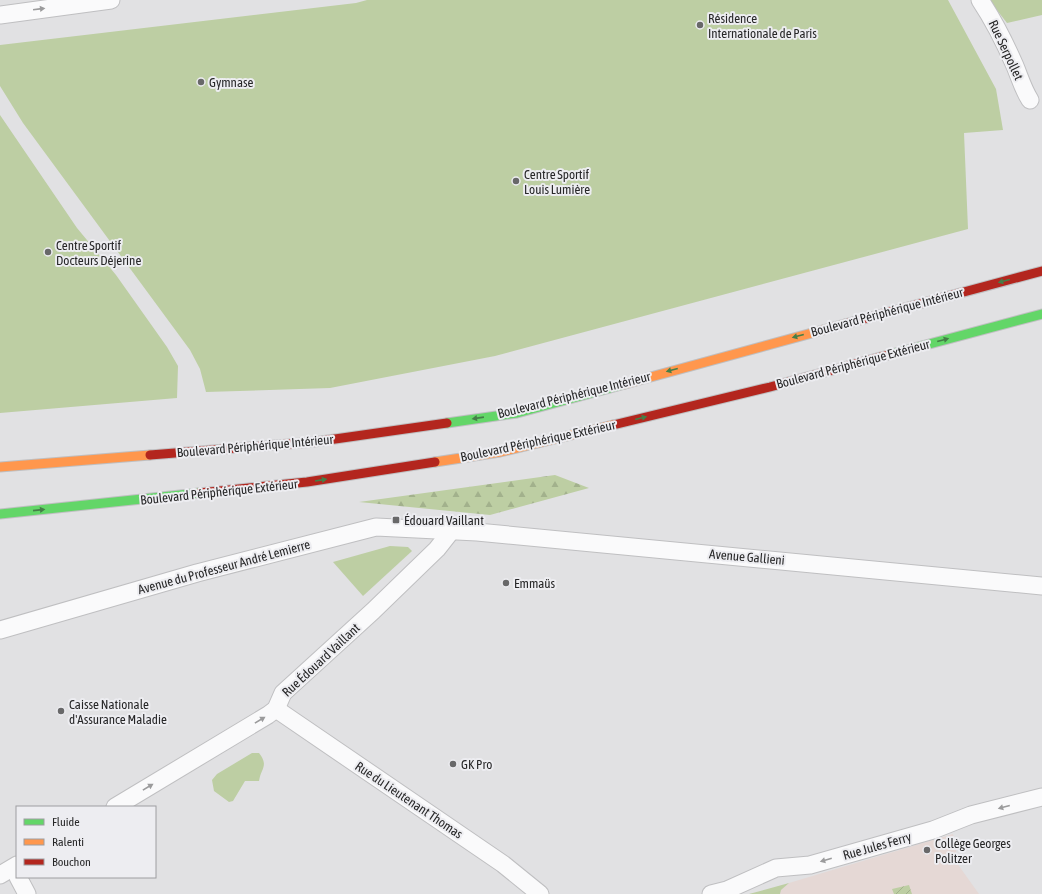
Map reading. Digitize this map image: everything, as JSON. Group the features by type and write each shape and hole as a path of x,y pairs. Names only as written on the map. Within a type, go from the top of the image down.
{"highway":[{"name":"Boulevard Périphérique Intérieur","path":"0,467 314,442 516,412 1042,271"},
{"name":"Boulevard Périphérique Extérieur","path":"0,514 307,482 500,452 770,387 1042,314"}],"street":[{"path":"0,15 111,0"},
{"name":"Rue Serpollet","path":"980,0 994,22 1016,68 1024,91 1030,100"},
{"name":"Avenue du Professeur André Lemierre","path":"0,630 196,573 376,527 452,530"},
{"name":"Avenue Gallieni","path":"452,530 1042,586"},
{"name":"Rue Édouard Vaillant","path":"116,806 261,720 276,709 283,693 373,612 437,549 452,530"},
{"name":"Rue du Lieutenant Thomas","path":"276,709 503,864 540,894"},
{"name":"Rue Jules Ferry","path":"711,894 726,890 776,868 810,865 933,830 971,815 1042,797"},
{"path":"17,878 27,894"}],"shaded area":[{"name":"Collège Georges Politzer","path":"953,834 959,866 979,894 780,894 781,890 789,883"}],"green space":[{"name":"Centre Sportif Louis Lumière","path":"367,0 948,0 996,89 1003,130 964,133 968,229 495,356 330,388 206,392 200,369 190,350 23,123 0,86 0,45 356,3"},
{"path":"989,0 1042,0 1042,15 1007,23"},
{"name":"Centre Sportif Docteurs Déjerine","path":"0,115 77,228 116,275 167,347 178,366 177,398 0,413"},
{"path":"555,475 589,488 490,515 359,502"},
{"path":"390,546 408,547 412,551 363,596 333,562"},
{"path":"252,753 259,753 264,761 264,767 259,781 245,781 233,801 229,802 214,791 212,780 217,774"},
{"path":"789,883 781,890 780,894 749,894"},
{"path":"909,885 912,894 894,894 892,889"}],"traffic: fast":[{"path":"888,355 1042,314"},
{"path":"447,423 517,413 625,384"},
{"path":"0,514 199,493"}],"traffic: slow":[{"path":"625,384 845,324"},
{"path":"435,462 500,452 613,425"},
{"path":"0,467 150,455"}],"traffic: jam":[{"path":"845,324 1042,271"},
{"path":"613,425 770,387 888,355"},
{"path":"150,455 314,442 447,423"},
{"path":"199,493 307,482 435,462"}],"place":[{"name":"Résidence Internationale de Paris","path":"700,25"},
{"name":"Gymnase","path":"201,82"},
{"name":"Centre Sportif Louis Lumière","path":"516,181"},
{"name":"Centre Sportif Docteurs Déjerine","path":"48,252"},
{"name":"Édouard Vaillant","path":"396,520"},
{"name":"Emmaüs","path":"506,583"},
{"name":"Caisse Nationale d'Assurance Maladie","path":"61,711"},
{"name":"GK Pro","path":"453,764"},
{"name":"Collège Georges Politzer","path":"927,850"}]}
